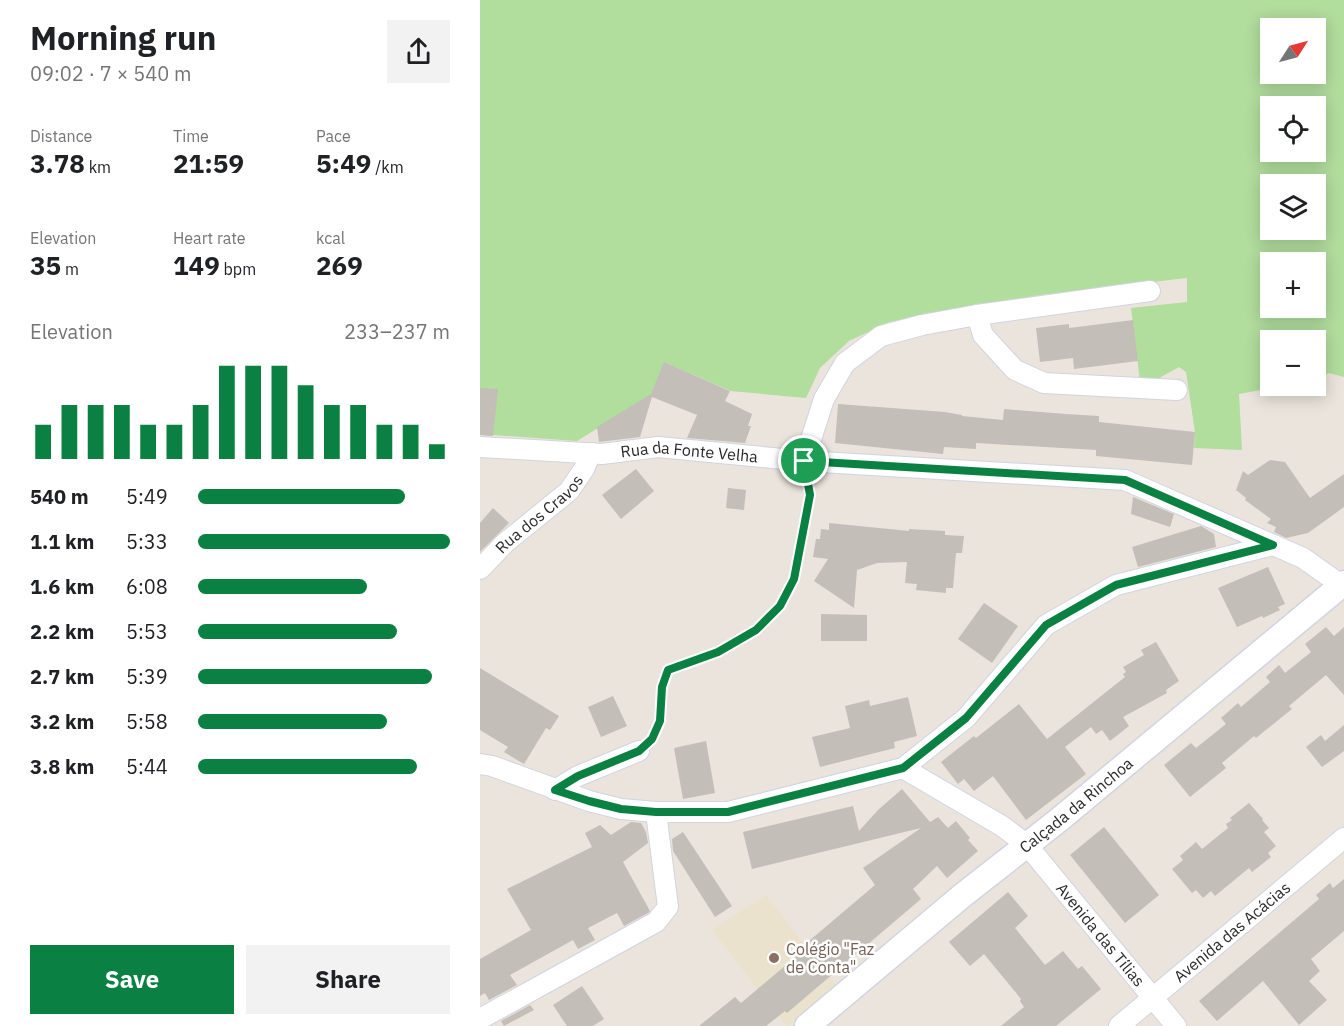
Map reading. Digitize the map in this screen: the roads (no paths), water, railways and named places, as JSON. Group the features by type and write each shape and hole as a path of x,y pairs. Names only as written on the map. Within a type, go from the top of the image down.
{"street":[{"path":"804,461 824,399 845,363 881,336 922,325 976,315 1150,291"},
{"path":"976,315 983,335 1015,370 1044,383 1177,390"},
{"name":"Rua da Fonte Velha","path":"480,447 602,454 658,447 804,461 1125,480 1303,558 1343,585"},
{"name":"Rua dos Cravos","path":"480,570 505,543 569,491 584,469 591,453"},
{"path":"480,764 492,766 589,801 621,809 656,812 728,812 903,768 966,718 1046,625 1116,585 1273,545"},
{"name":"Calçada da Rinchoa","path":"807,1026 963,895 1343,585"},
{"path":"555,790 578,776 639,751"},
{"name":"Avenida das Tílias","path":"903,768 1002,826 1027,845 1176,1026"},
{"path":"480,1019 656,922 668,906 656,812"},
{"name":"Avenida das Acácias","path":"1119,1026 1344,838"}],"place":[{"name":"Colégio \"Faz de Conta\"","path":"774,958"}]}
